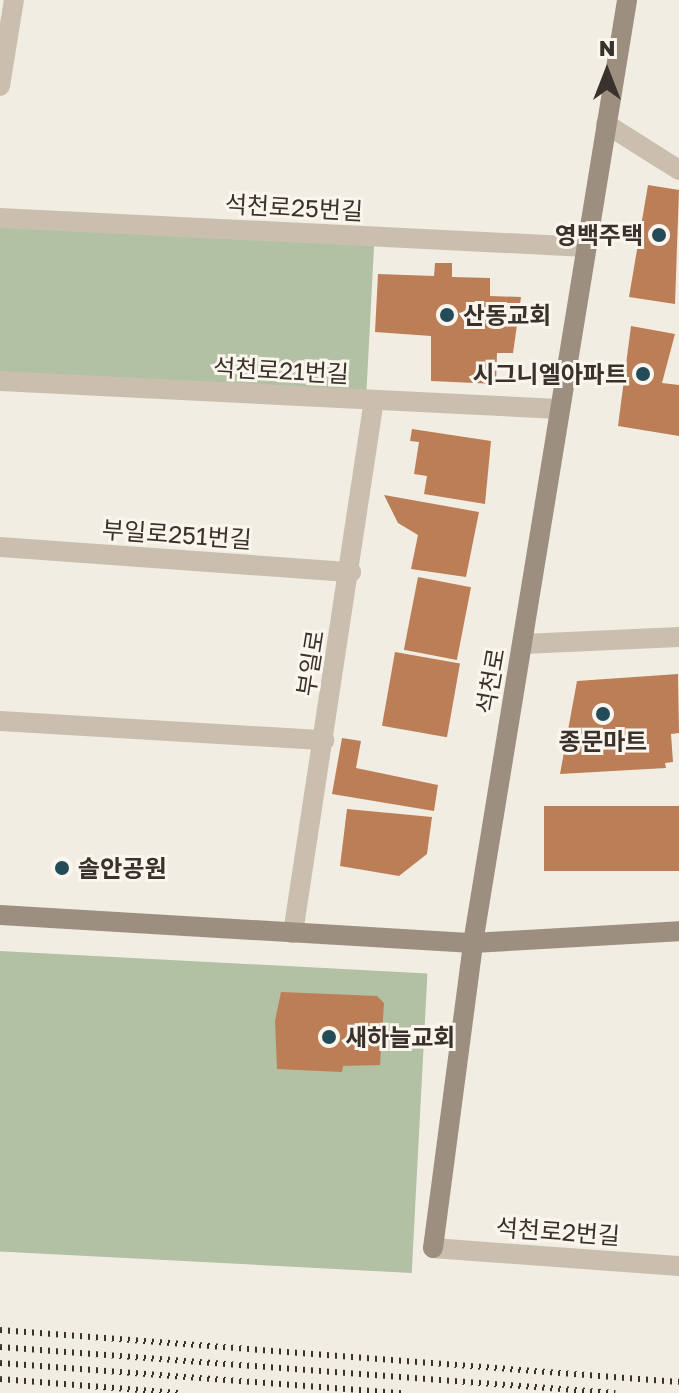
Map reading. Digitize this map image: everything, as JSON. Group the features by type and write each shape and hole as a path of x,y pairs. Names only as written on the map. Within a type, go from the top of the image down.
{"street":[{"path":"0,86 3,46 14,0"},
{"name":"석천로","path":"433,1248 473,943 627,0"},
{"path":"606,124 679,170"},
{"name":"석천로25번길","path":"0,218 586,247"},
{"name":"석천로21번길","path":"0,381 559,409"},
{"name":"부일로","path":"293,933 351,572 374,400"},
{"name":"부일로251번길","path":"0,547 351,572"},
{"path":"523,644 679,637"},
{"path":"0,721 324,740"},
{"path":"0,915 473,943 679,931"},
{"name":"석천로2번길","path":"433,1248 679,1266"}],"green space":[{"path":"0,218 374,238 366,400 0,381"},
{"path":"0,951 427,973 412,1273 0,1251"}],"building":[{"name":"영백주택","path":"648,185 679,190 675,304 629,297"},
{"name":"산동교회","path":"435,263 452,263 452,277 490,278 490,296 521,297 513,353 497,353 496,384 431,381 431,336 375,332 378,274 434,276"},
{"name":"시그니엘아파트","path":"631,326 675,334 662,383 679,385 679,436 618,426"},
{"path":"412,429 491,441 485,504 424,494 427,476 414,474 419,442 410,441"},
{"path":"384,495 479,512 466,577 411,569 418,535 398,523"},
{"path":"418,577 471,587 457,660 404,650"},
{"path":"395,652 460,663 447,737 382,726"},
{"path":"678,674 679,733 671,734 673,762 665,763 666,768 560,774 577,681"},
{"path":"342,738 361,741 356,768 438,785 434,811 332,794"},
{"path":"544,806 679,806 679,871 544,871"},
{"path":"347,809 432,817 427,854 399,876 340,866"},
{"name":"새하늘교회","path":"281,992 377,996 384,1003 380,1065 343,1066 342,1072 277,1069 275,1021"}],"railway":[{"path":"0,1330 679,1382"},
{"path":"0,1347 615,1393"},
{"path":"0,1363 402,1393"},
{"path":"0,1379 178,1393"}],"place":[{"name":"영백주택","path":"659,235"},
{"name":"산동교회","path":"447,315"},
{"name":"시그니엘아파트","path":"643,374"},
{"name":"종문마트","path":"603,714"},
{"name":"솔안공원","path":"62,868"},
{"name":"새하늘교회","path":"329,1037"}]}
